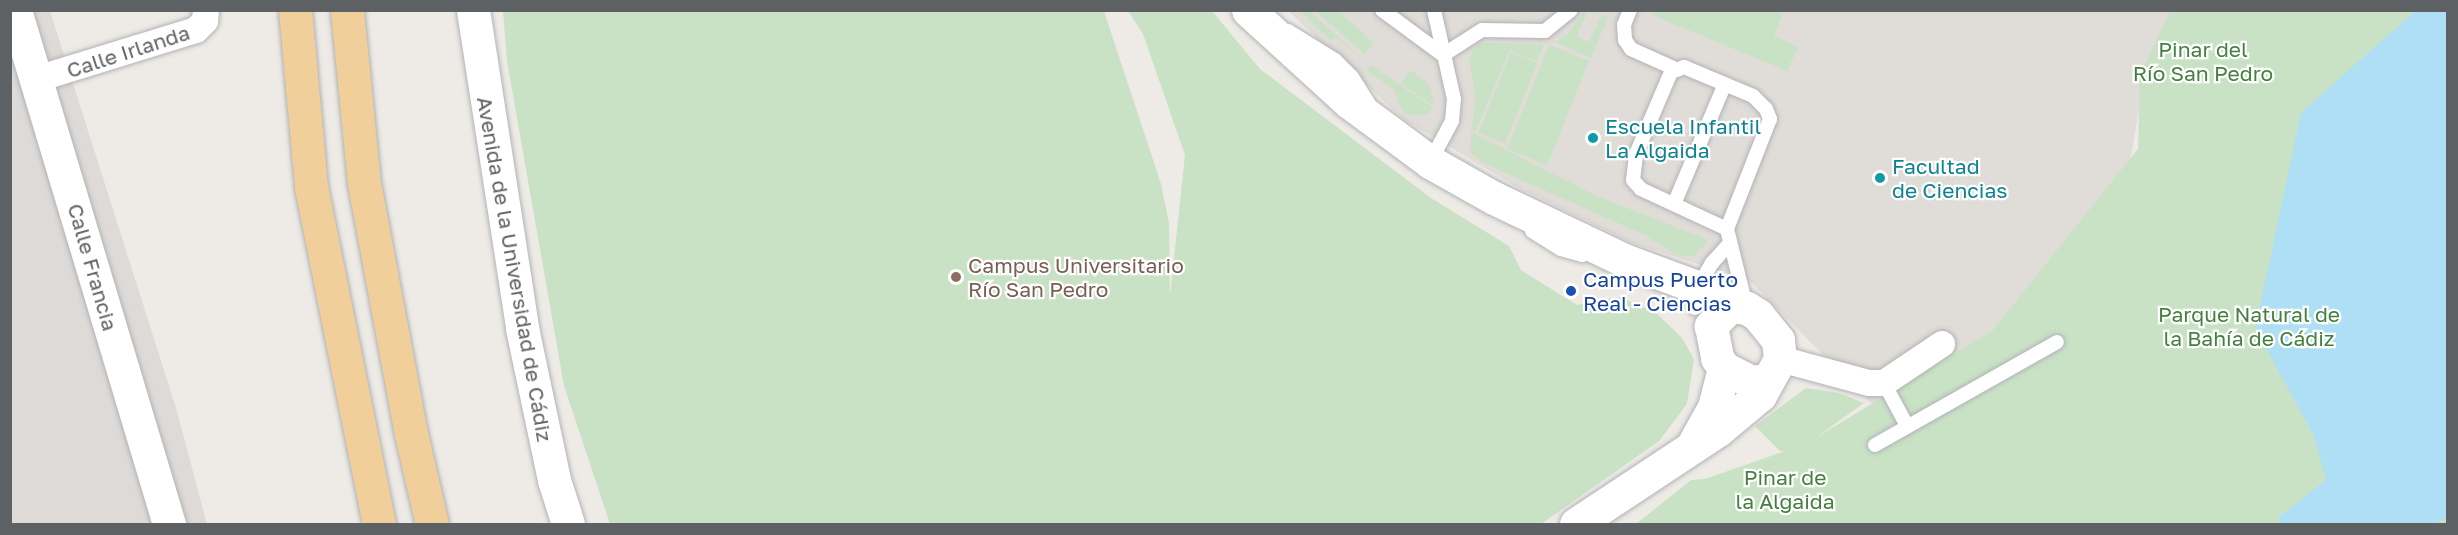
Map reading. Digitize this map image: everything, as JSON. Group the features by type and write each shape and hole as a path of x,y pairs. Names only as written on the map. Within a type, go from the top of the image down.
{"highway":[{"path":"295,10 311,187 379,525"},
{"path":"348,10 364,183 411,434 432,525"}],"street":[{"name":"Calle Francia","path":"15,10 169,525"},
{"name":"Calle Irlanda","path":"37,80 196,30 205,21 206,10"},
{"name":"Avenida de la Universidad de Cádiz","path":"473,10 522,328 552,469 568,525"},
{"path":"1251,13 1383,129 1430,162 1508,205 1659,276 1701,307 1717,358 1724,368 1751,382 1774,370 1884,383 1942,344"},
{"path":"1576,525 1743,412 1760,395 1774,370 1773,330 1742,307 1701,307"},
{"path":"1693,444 1714,407 1724,368"}],"lane":[{"path":"1382,10 1443,55"},
{"path":"1430,162 1452,121 1454,99 1434,10"},
{"path":"1443,55 1482,30 1545,32 1571,10"},
{"path":"1630,10 1624,25 1625,40 1631,49 1678,70"},
{"path":"1701,307 1712,263 1729,236 1770,119 1761,101 1684,67 1671,72 1636,154 1633,180 1641,189 1674,204 1729,236 1742,307"},
{"path":"1674,204 1725,84"},
{"path":"1875,445 1906,424 1964,396 2057,342"},
{"path":"1884,383 1906,424"}],"shaded area":[{"path":"10,11 50,11 176,408 207,524 11,524"},
{"path":"1288,11 2170,11 2148,58 2127,179 2179,524 1877,409 1750,281 1630,242 1517,187 1403,119"}],"green space":[{"path":"1654,10 1776,11 1783,14 1774,36 1798,47 1787,71 1652,15"},
{"path":"503,11 1104,11 1161,184 1169,223 1170,295 1185,155 1143,34 1128,11 1212,11 1260,69 1431,198 1509,246 1521,270 1577,305 1619,297 1654,311 1682,338 1694,359 1687,404 1659,441 1541,524 610,524 564,386 507,61"},
{"path":"1300,11 1310,11 1359,56 1336,38 1331,41"},
{"path":"1316,11 1339,11 1373,43 1364,54"},
{"path":"1584,11 1588,11 1577,36 1589,42 1602,14 1608,17 1591,58 1555,42 1568,34"},
{"name":"Parque Natural de la Bahía de Cádiz","path":"2170,11 2447,11 2447,524 1636,524 1691,480 1705,479 1785,451 1780,451 1755,426 1806,388 1839,393 1864,403 1817,437 1992,331 2138,149 2140,74"},
{"path":"1477,44 1544,44 1537,61 1510,50 1475,132 1472,130 1475,95 1469,59"},
{"path":"1549,45 1589,61 1547,165 1507,149"},
{"path":"1511,52 1538,63 1505,144 1478,133"},
{"path":"1371,65 1432,107 1428,115 1406,115 1398,104 1395,90 1367,71"},
{"path":"1410,70 1430,85 1434,106 1401,84"},
{"path":"1471,132 1601,198 1709,240 1694,256 1676,255 1645,235 1483,163 1470,152"}],"water":[{"path":"2415,11 2447,11 2447,518 2434,524 2281,524 2279,517 2326,480 2314,436 2255,329 2301,113"}],"place":[{"name":"Escuela Infantil La Algaida","path":"1593,138"},
{"name":"Facultad de Ciencias","path":"1880,178"},
{"name":"Campus Universitario Río San Pedro","path":"956,277"},
{"name":"Campus Puerto Real - Ciencias","path":"1571,291"}],"park label":[{"name":"Pinar del Río San Pedro","path":"2203,61"},
{"name":"Pinar de la Algaida","path":"1785,489"}]}
